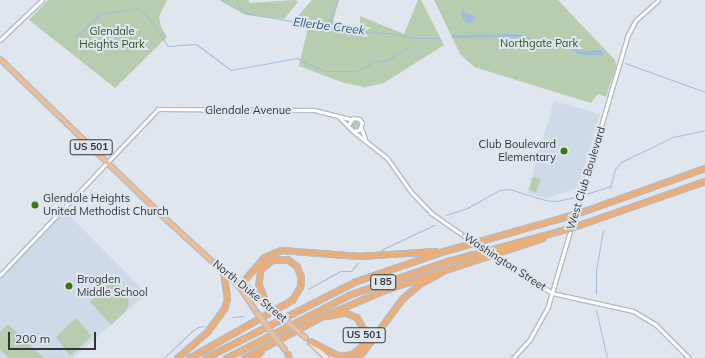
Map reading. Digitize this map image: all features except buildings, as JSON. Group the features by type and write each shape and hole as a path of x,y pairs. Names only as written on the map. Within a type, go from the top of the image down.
{"highway":[{"name":"North Duke Street","path":"0,59 239,286 247,287 308,340"},
{"name":"I 85","path":"205,358 354,282 444,251 587,210 705,168"},
{"name":"I 85","path":"226,358 349,295 448,261 551,234 705,181"},
{"path":"309,324 382,291 453,266 528,244 551,234"},
{"path":"239,286 264,257 281,250 374,257 444,251"},
{"path":"189,358 292,300 300,287 301,278 299,270 288,260 273,260 261,269 259,284 267,305"},
{"path":"358,358 410,291 453,266"},
{"path":"176,358 207,332 224,309 227,299 223,271"},
{"name":"US 501","path":"239,286 288,355"},
{"name":"US 501","path":"244,358 309,324 345,313 359,320 365,334 359,349 344,357 328,352 316,342 308,340"},
{"path":"254,358 266,347"}],"main road":[{"name":"North Duke Street","path":"308,340 327,358"}],"street":[{"path":"0,40 42,0"},
{"name":"West Club Boulevard","path":"513,358 540,324 552,292 628,35 635,21 658,0"},
{"name":"Glendale Avenue","path":"107,162 158,110 314,110 351,119"},
{"path":"338,116 348,126 354,132 361,128 360,119 351,119 348,126"},
{"name":"Washington Street","path":"361,128 365,139"},
{"name":"Washington Street","path":"354,132 365,139 392,164 424,207 464,236 552,292 633,311 656,325 688,358"},
{"path":"0,275 107,162"}],"shaded area":[{"name":"Club Boulevard Elementary","path":"554,101 600,114 578,188 547,198 527,193"},
{"name":"Brogden Middle School","path":"65,211 145,292 145,295 73,358 0,358 0,279"}],"green space":[{"name":"Glendale Heights Park","path":"48,0 167,0 159,17 161,27 167,37 115,88 29,20"},
{"path":"219,0 248,0 250,3 295,0 298,2 284,19 246,15"},
{"path":"312,0 339,0 333,21 337,27 360,29 360,16 404,34 418,0 421,0 444,45 384,83 365,87 344,83 299,66 309,23 294,21"},
{"name":"Northgate Park","path":"434,0 558,0 615,60 616,67 606,97 598,94 591,103 474,67 460,54"},
{"path":"352,119 358,120 360,123 358,129 353,130 349,126"},
{"path":"533,177 541,179 536,193 529,190"},
{"path":"112,278 128,296 129,304 125,312 111,325 90,302"},
{"path":"76,318 92,336 70,356 56,337"},
{"path":"8,324 44,358 9,358 0,350 0,332"}],"water":[{"path":"463,8 466,13 476,16 473,22 467,23 461,16"},
{"path":"519,34 543,42 565,39 580,51 601,50 605,55 580,55 561,43 541,46 517,37 453,38 451,35"}],"waterway":[{"name":"Ellerbe Creek","path":"221,0 249,14 328,27 338,26 358,31 389,33 412,38 439,38"},
{"name":"Ellerbe Creek","path":"236,0 241,11"},
{"path":"333,27 330,19 338,0"},
{"path":"75,35 83,31 100,14 139,8 154,24 168,46 196,44 231,70 297,58 324,71 357,71 373,62 387,60 409,47"},
{"name":"Ellerbe Creek","path":"625,63 705,92"},
{"path":"610,188 615,169 621,162 673,137 705,130"},
{"path":"586,194 610,186"},
{"path":"446,215 467,208 500,190 509,189 544,200 557,201 574,197"},
{"path":"381,250 434,225"},
{"path":"596,294 596,270 603,231"},
{"path":"308,289 340,271 351,271 358,263"},
{"path":"596,310 607,358"},
{"path":"232,317 243,316"},
{"path":"164,358 191,332 198,327 205,326"}],"place":[{"name":"Club Boulevard Elementary","path":"564,151"},
{"name":"Glendale Heights United Methodist Church","path":"35,205"},
{"name":"Brogden Middle School","path":"69,286"}]}
